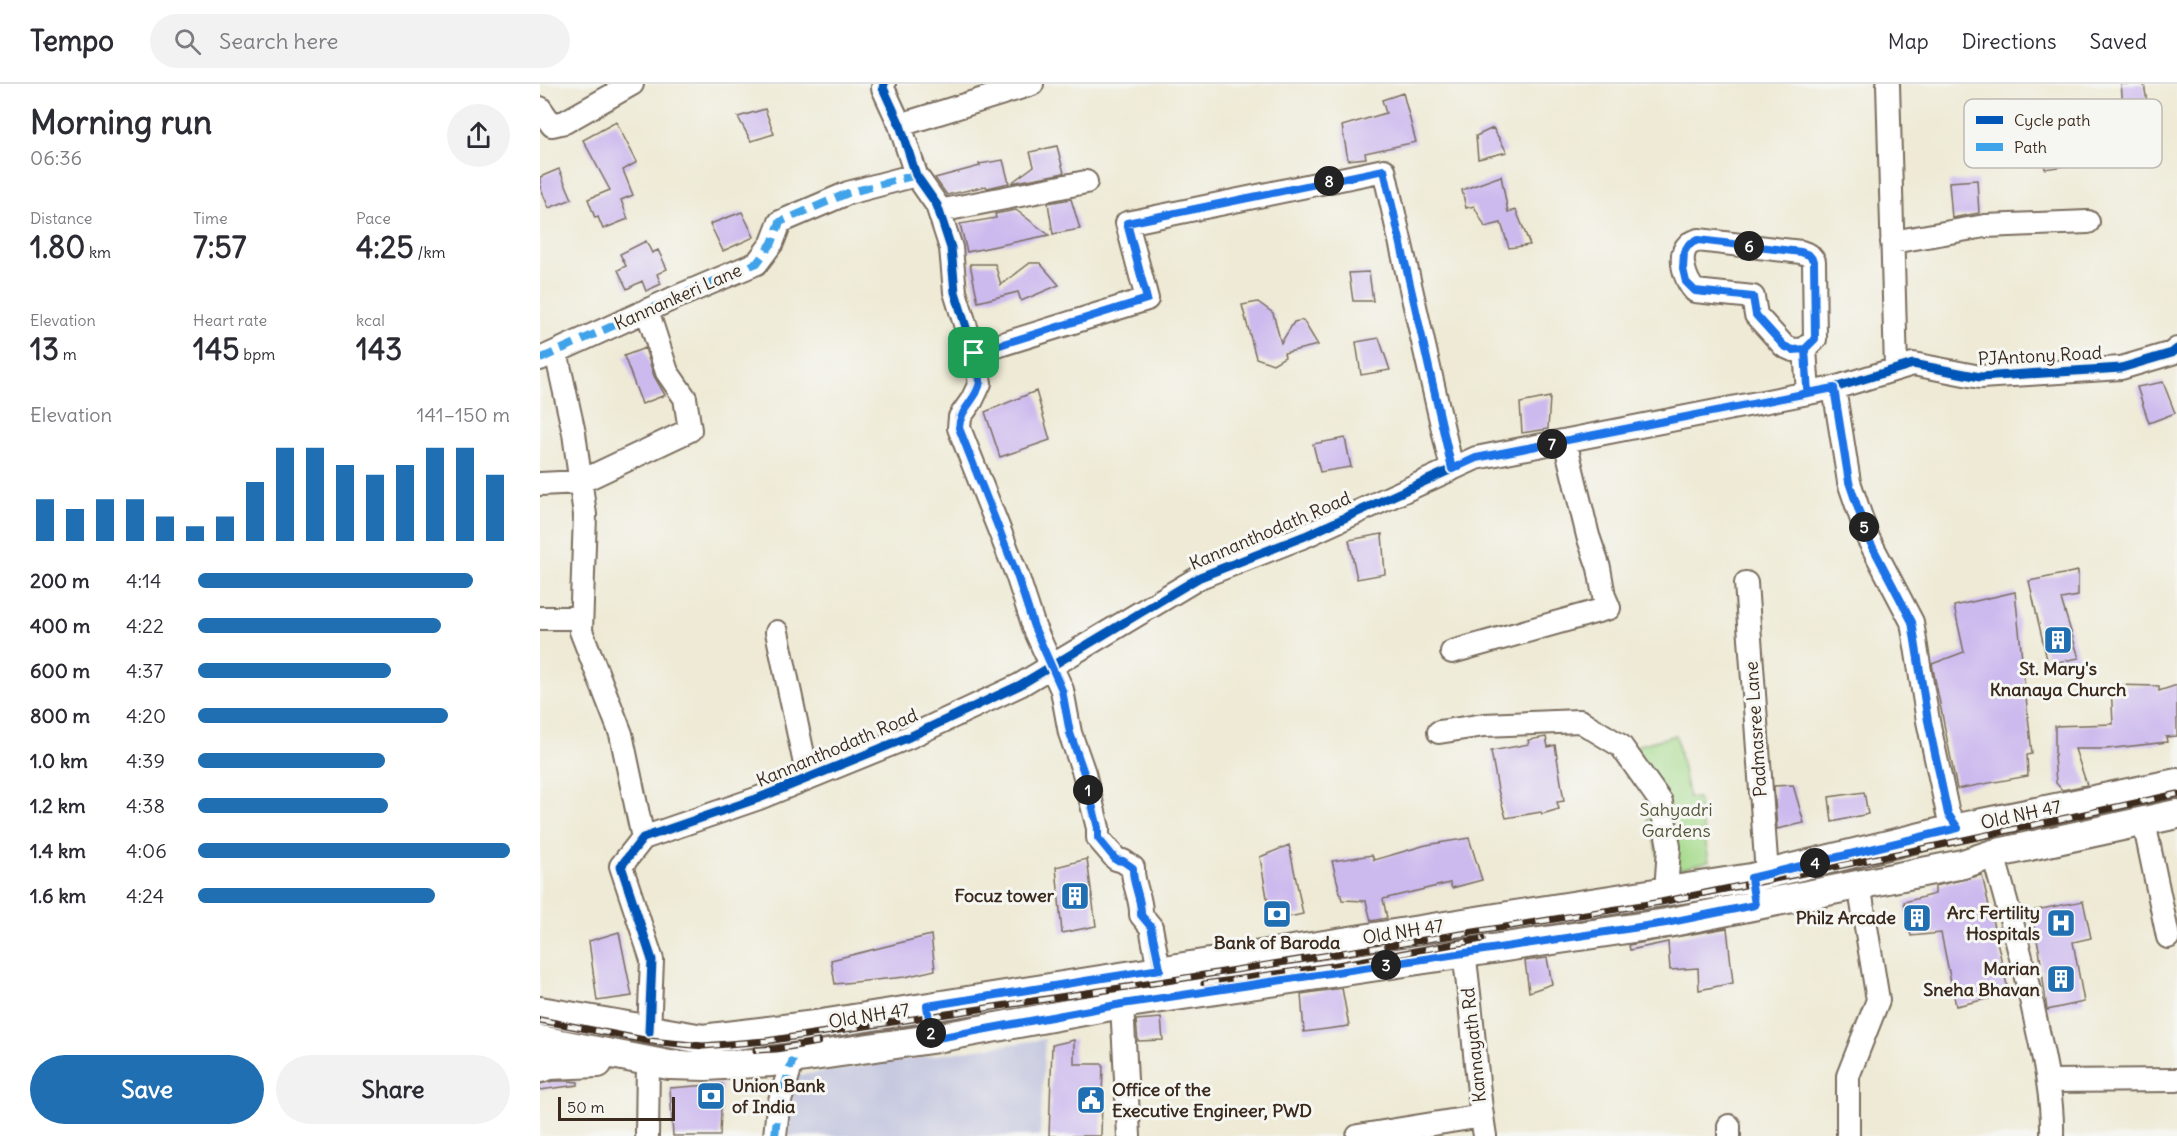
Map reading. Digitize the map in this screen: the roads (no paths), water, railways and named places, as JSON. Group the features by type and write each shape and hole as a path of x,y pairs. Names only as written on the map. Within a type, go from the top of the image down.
{"main road":[{"name":"Old NH 47","path":"648,1062 706,1066 772,1062 932,1039 1122,1004 1666,923 1758,886 1958,828 2177,783"},
{"name":"Old NH 47","path":"540,1011 703,1040 815,1025 1160,969 1666,892 1758,886 1859,884 1963,864 1993,854 2177,814"},
{"path":"927,1006 932,1039"},
{"path":"540,1040 648,1062"},
{"path":"540,1068 550,1065 648,1062"}],"street":[{"path":"540,108 552,124 565,122 632,84"},
{"path":"884,84 916,176 937,205 944,221 951,248 955,292 974,353 980,382 972,400 960,417 959,428 996,519 1034,627 1062,690 1070,733 1084,773 1098,828 1098,838 1116,860 1123,861 1133,868 1132,874 1142,905 1141,915 1151,927 1160,969"},
{"path":"900,125 1032,84"},
{"path":"1888,84 1896,368"},
{"path":"974,353 1147,299 1127,223 1384,170 1452,469"},
{"name":"Kannankeri Lane","path":"548,356 757,263 772,243 780,222 848,193 916,176"},
{"path":"939,212 1086,182"},
{"path":"1892,242 1985,226 2088,222"},
{"path":"1805,349 1793,350 1784,346 1756,315 1753,297 1695,291 1686,282 1683,269 1684,252 1689,244 1698,240 1801,252 1809,255 1814,261 1815,339 1805,349 1808,393"},
{"path":"540,484 580,482 690,430 685,398 667,372 647,310"},
{"name":"PJAntony Road","path":"1834,388 1913,364 1980,377 2121,368 2172,353 2177,349"},
{"path":"548,356 574,433 585,515 581,631 621,734 643,838 621,866 652,960 636,1029"},
{"path":"1834,388 1849,482 1868,538 1912,622 1928,721 1948,814 1958,828"},
{"name":"Kannanthodath Road","path":"643,838 759,798 909,737 1020,685 1200,577 1305,536 1476,458 1834,388"},
{"path":"1452,652 1609,608 1588,536 1565,441"},
{"name":"Padmasree Lane","path":"1746,584 1758,886"},
{"path":"540,618 581,618"},
{"path":"777,632 808,778"},
{"path":"1438,732 1484,725 1580,721 1621,746 1660,802 1669,847 1666,892"},
{"path":"2144,822 2168,938"},
{"path":"1993,854 2023,961 2048,1082 2052,1136"},
{"path":"1848,1136 1848,1076 1878,1000 1859,884"},
{"name":"Kannayath Rd","path":"1464,954 1483,1126"},
{"path":"1122,1004 1129,1136"},
{"path":"775,1136 778,1107 793,1059"},
{"path":"647,1136 648,1062"},
{"path":"2048,1082 2177,1080"},
{"path":"1358,1136 1483,1126"}],"railway":[{"path":"540,1020 650,1041 703,1046 766,1041 1160,982 1661,902 2177,794"},
{"path":"1204,984 1332,966 1482,939"},
{"path":"756,1050 818,1042"}],"place":[{"name":"St. Mary's Knanaya Church","path":"2058,640"},
{"name":"Focuz tower","path":"1075,896"},
{"name":"Bank of Baroda","path":"1277,914"},
{"name":"Philz Arcade","path":"1917,918"},
{"name":"Arc Fertility Hospitals","path":"2061,923"},
{"name":"Marian Sneha Bhavan","path":"2061,979"},
{"name":"Union Bank of India","path":"711,1096"},
{"name":"Office of the Executive Engineer, PWD","path":"1091,1100"}],"park label":[{"name":"Sahyadri Gardens","path":"1676,820"}]}
